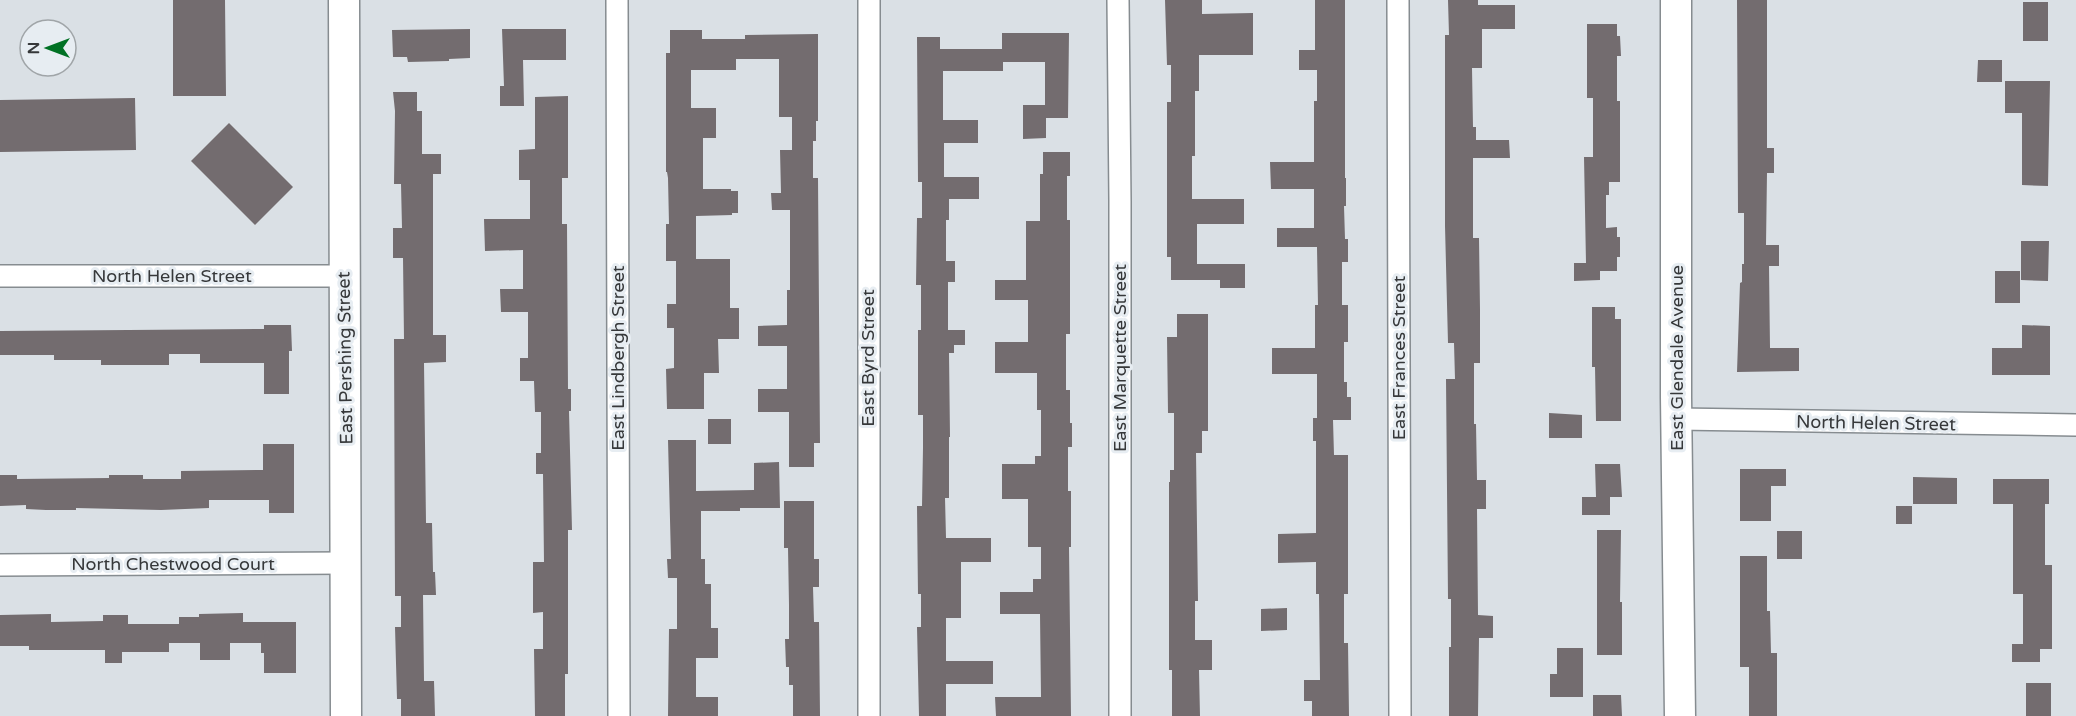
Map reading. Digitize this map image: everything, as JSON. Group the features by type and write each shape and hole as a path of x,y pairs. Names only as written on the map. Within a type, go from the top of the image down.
{"street":[{"name":"East Pershing Street","path":"344,0 346,716"},
{"name":"East Lindbergh Street","path":"617,0 619,716"},
{"name":"East Byrd Street","path":"869,0 869,716"},
{"name":"East Marquette Street","path":"1118,0 1120,716"},
{"name":"East Frances Street","path":"1398,0 1400,716"},
{"name":"East Glendale Avenue","path":"1677,0 1680,716"},
{"name":"North Helen Street","path":"0,276 344,276"},
{"name":"North Helen Street","path":"1677,419 2076,425"},
{"name":"North Chestwood Court","path":"0,565 347,563"}],"building":[{"path":"173,0 225,0 226,96 173,96"},
{"path":"1165,0 1202,0 1202,14 1253,13 1253,55 1199,55 1199,91 1195,91 1195,156 1192,156 1192,199 1244,199 1244,224 1197,224 1197,264 1245,264 1245,288 1220,288 1220,280 1171,280 1171,257 1167,257 1167,102 1171,102 1171,65 1167,65"},
{"path":"1315,0 1345,0 1346,206 1344,206 1348,262 1342,262 1342,305 1348,305 1348,342 1344,342 1344,382 1347,382 1347,397 1351,397 1351,420 1333,420 1334,455 1348,455 1348,594 1344,594 1344,643 1348,643 1349,716 1312,716 1312,701 1304,701 1304,680 1320,680 1319,594 1316,594 1316,562 1278,563 1278,534 1316,533 1316,441 1313,441 1313,418 1317,418 1317,374 1272,374 1272,348 1315,348 1315,305 1318,305 1317,247 1277,247 1277,228 1314,228 1314,189 1271,189 1270,162 1314,162 1314,101 1317,101 1317,70 1299,70 1299,50 1315,50"},
{"path":"1448,0 1478,0 1478,5 1515,5 1515,29 1482,29 1482,68 1472,68 1473,127 1476,127 1476,140 1509,140 1510,158 1473,158 1473,238 1479,238 1480,309 1480,363 1474,363 1474,424 1476,424 1477,480 1486,480 1486,509 1477,509 1478,615 1493,616 1493,638 1479,638 1478,716 1449,716 1451,599 1448,599 1446,379 1455,379 1454,343 1448,343 1445,226 1445,35 1449,35"},
{"path":"1737,0 1767,0 1767,148 1774,148 1774,173 1767,173 1766,245 1779,245 1779,266 1769,266 1770,348 1799,348 1799,371 1737,372 1740,283 1742,282 1742,264 1744,264 1744,213 1738,213"},
{"path":"2023,2 2048,2 2048,41 2023,41"},
{"path":"1587,24 1617,24 1617,36 1620,36 1621,56 1617,56 1617,101 1620,101 1620,182 1609,182 1609,195 1606,195 1606,228 1617,227 1617,237 1620,237 1620,257 1617,257 1617,271 1600,271 1600,280 1574,281 1574,263 1586,263 1584,157 1593,157 1593,98 1587,98"},
{"path":"470,29 470,58 408,62 407,57 393,57 392,30"},
{"path":"502,29 566,29 566,60 523,60 524,106 500,106 500,86 504,86"},
{"path":"670,30 702,30 702,39 745,39 745,35 818,34 818,121 816,121 816,141 813,141 813,178 818,178 820,443 814,443 814,467 789,467 789,412 758,412 758,389 787,389 787,346 758,346 758,326 787,325 787,290 790,290 790,210 772,210 771,193 781,193 780,150 792,150 792,117 779,117 779,59 736,59 736,70 691,70 691,108 716,108 716,138 703,138 703,189 738,191 738,213 696,216 696,259 730,259 730,308 739,308 739,339 718,339 719,373 704,373 704,409 667,409 666,369 674,368 674,328 667,328 667,304 676,304 676,261 666,261 666,224 669,224 666,172 666,53 670,53"},
{"path":"1002,33 1069,33 1068,118 1046,118 1046,138 1023,139 1023,105 1045,105 1045,62 1003,62 1003,71 943,71 943,120 978,120 978,143 944,143 944,177 979,177 979,199 949,199 949,220 946,220 946,261 955,261 955,282 948,282 948,330 965,330 965,345 954,345 954,353 949,353 950,437 949,498 945,498 946,538 991,538 991,562 961,562 961,618 946,618 946,661 993,661 993,684 946,684 946,716 919,716 917,627 921,627 921,594 918,594 917,506 922,506 923,415 918,415 918,330 921,330 921,285 916,285 917,218 922,218 922,182 918,182 917,37 940,37 940,49 1002,49"},
{"path":"1978,60 2002,60 2002,82 1977,82"},
{"path":"2005,81 2050,81 2048,186 2022,185 2022,113 2005,113"},
{"path":"393,92 417,92 417,111 422,111 422,154 441,154 441,174 433,174 433,335 446,335 446,362 424,363 426,523 432,523 436,595 423,595 424,681 434,681 435,716 401,716 401,699 397,699 395,627 401,627 401,596 395,596 394,339 404,339 403,258 393,258 393,228 402,228 401,184 394,184"},
{"path":"568,96 568,178 562,178 562,224 567,224 568,389 571,389 571,411 569,411 572,530 568,530 568,674 565,674 565,716 535,716 534,649 543,649 543,612 533,613 533,562 544,562 543,474 536,474 536,453 541,453 541,412 535,412 534,381 520,381 520,358 528,358 528,312 501,312 500,289 523,289 523,250 485,251 484,219 530,219 530,180 519,180 519,150 535,149 535,97"},
{"path":"135,98 136,150 0,152 0,100"},
{"path":"229,123 293,187 255,225 191,161"},
{"path":"1043,152 1070,152 1070,176 1067,176 1067,220 1070,220 1070,334 1066,334 1066,390 1070,390 1070,423 1072,423 1072,447 1068,447 1068,491 1071,491 1071,547 1069,547 1071,716 996,716 995,697 1041,697 1040,614 1000,614 1000,592 1033,592 1033,579 1041,579 1041,547 1028,547 1028,499 1002,499 1002,464 1035,464 1035,456 1041,456 1041,410 1037,410 1037,373 995,373 995,342 1028,342 1028,300 995,300 995,280 1026,280 1026,221 1040,221 1040,174 1043,174"},
{"path":"2021,241 2049,241 2048,281 2021,280"},
{"path":"1995,271 2020,271 2020,303 1995,303"},
{"path":"1592,307 1615,307 1615,319 1621,319 1621,421 1596,421 1595,367 1592,367"},
{"path":"1177,314 1208,314 1208,431 1202,431 1202,453 1196,453 1198,601 1195,601 1195,640 1212,640 1212,670 1199,670 1200,716 1172,716 1172,670 1169,670 1169,482 1170,470 1174,470 1174,413 1168,413 1167,337 1177,337"},
{"path":"264,325 291,325 289,394 264,394 264,363 200,363 200,354 169,354 169,365 101,365 101,360 54,360 54,355 0,355 0,331 264,329"},
{"path":"2022,325 2050,326 2050,375 1992,375 1992,348 2022,348"},
{"path":"1549,413 1582,415 1582,438 1549,438"},
{"path":"708,419 731,419 731,444 708,444"},
{"path":"668,440 696,440 696,491 754,490 754,463 779,462 780,508 701,511 701,559 705,559 705,584 711,584 711,628 718,628 718,658 696,658 696,697 718,697 718,716 668,716 669,629 677,629 677,578 668,578 667,559 671,559"},
{"path":"263,444 294,444 294,513 269,513 269,500 209,500 209,508 161,510 76,508 76,510 46,510 26,509 26,505 0,506 0,475 17,475 17,479 109,478 109,475 143,475 143,479 181,479 181,471 263,470"},
{"path":"1595,464 1620,464 1622,497 1610,497 1610,515 1582,515 1582,497 1596,497"},
{"path":"1740,469 1786,469 1786,486 1771,486 1771,521 1740,521"},
{"path":"1913,477 1957,478 1957,504 1913,504"},
{"path":"1993,479 2049,479 2049,504 2045,504 2045,565 2052,565 2052,649 2040,649 2040,662 2012,662 2012,644 2023,644 2023,594 2013,594 2013,504 1993,504"},
{"path":"784,501 814,501 814,559 819,559 819,587 813,587 814,622 819,622 820,716 793,716 793,685 789,685 789,667 786,667 785,639 789,639 789,605 788,548 784,548"},
{"path":"1896,506 1912,506 1912,524 1896,524"},
{"path":"1597,530 1621,530 1622,655 1597,655"},
{"path":"1777,531 1802,531 1802,559 1777,559"},
{"path":"1740,556 1767,556 1767,611 1770,611 1771,653 1777,653 1777,716 1749,716 1749,667 1740,667"},
{"path":"1287,608 1287,630 1261,631 1261,609"},
{"path":"243,613 243,622 296,622 296,673 264,673 264,653 261,653 261,643 230,643 230,660 200,660 200,643 169,643 169,652 122,652 122,663 105,663 105,650 29,650 29,646 0,646 0,615 51,614 51,622 103,621 103,615 128,615 128,624 179,624 179,617"},
{"path":"1557,648 1583,648 1583,697 1550,697 1550,674 1557,674"},
{"path":"2026,683 2051,683 2051,716 2026,716"},
{"path":"1593,695 1621,695 1622,716 1593,716"}]}
